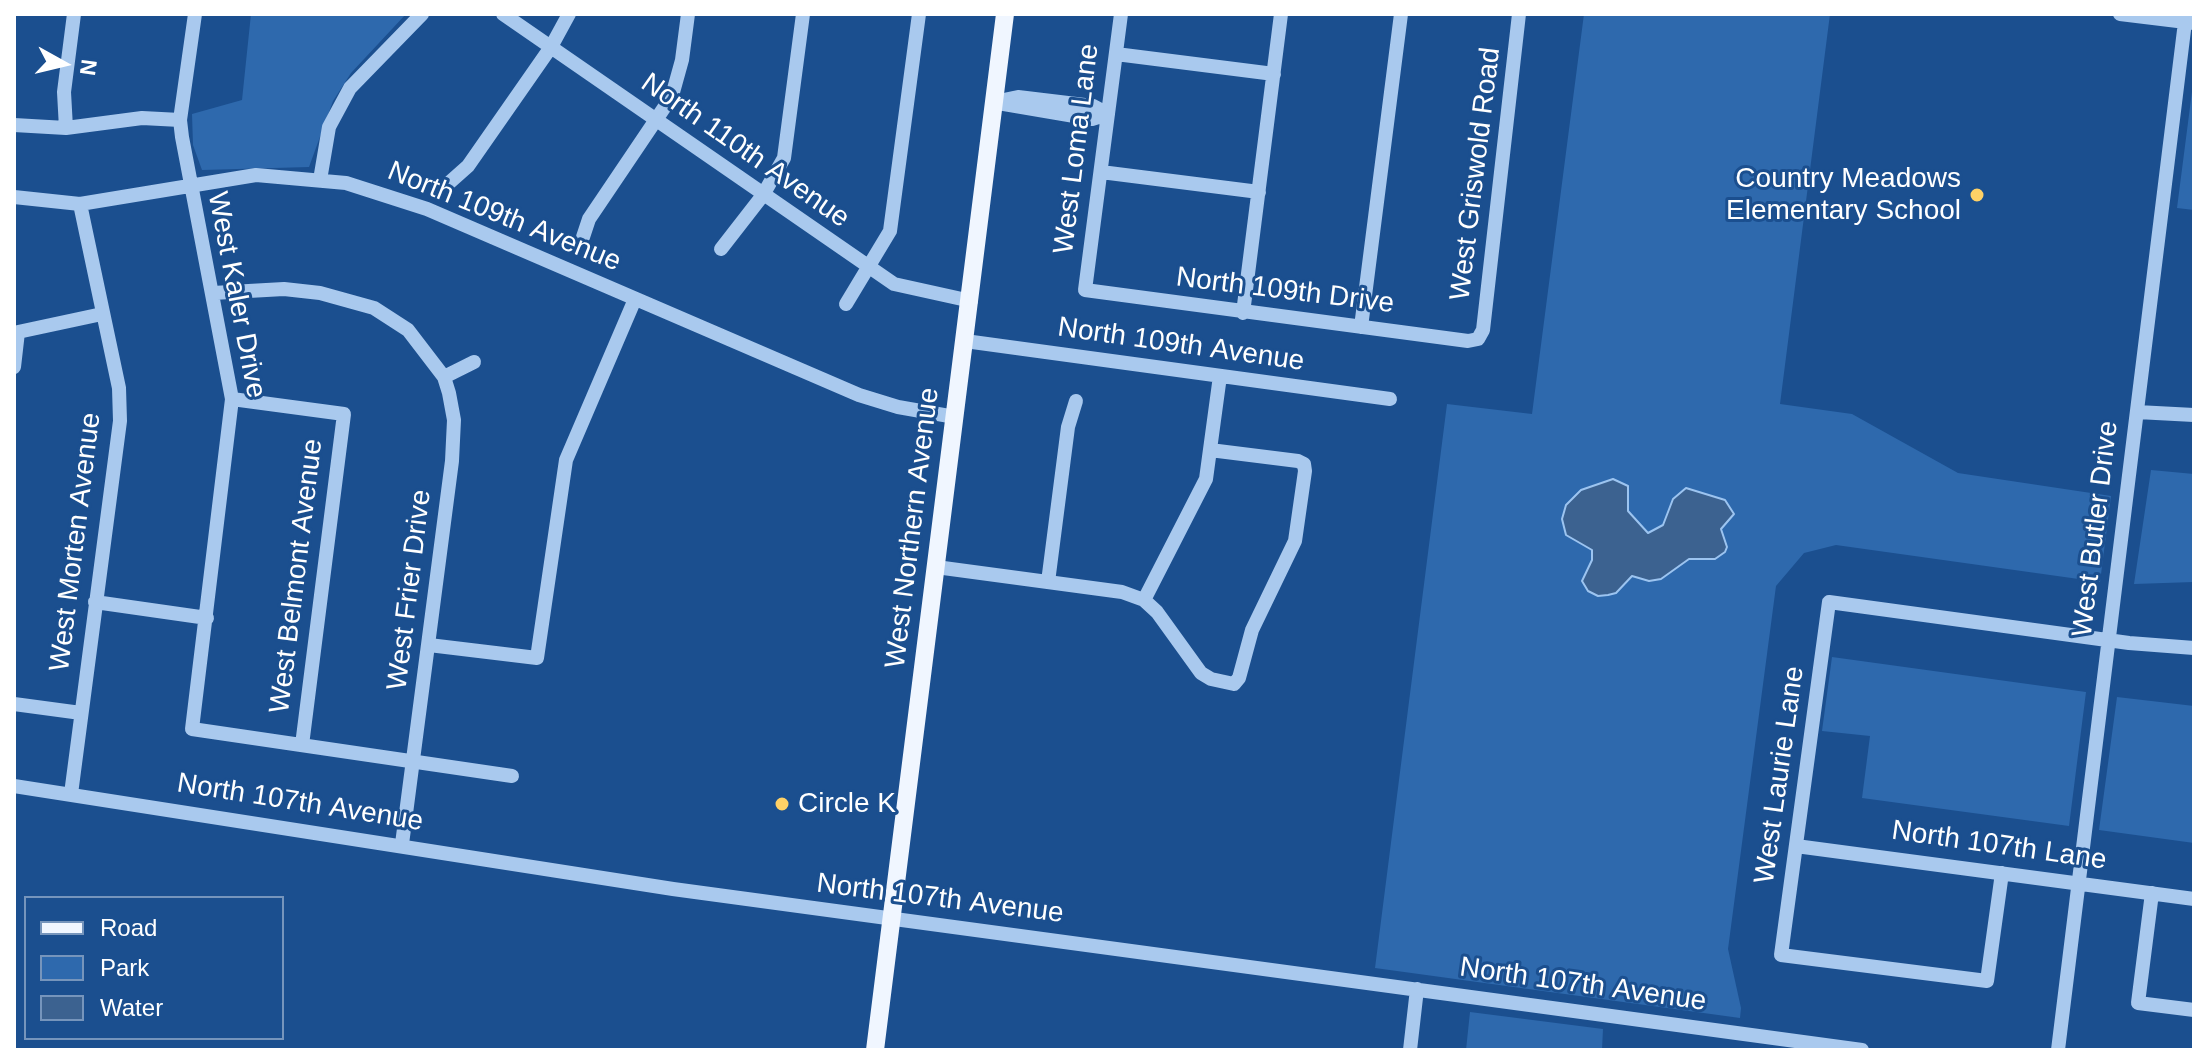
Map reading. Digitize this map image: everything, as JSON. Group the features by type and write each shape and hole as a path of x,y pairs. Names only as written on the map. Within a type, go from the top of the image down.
{"main road":[{"name":"West Northern Avenue","path":"875,1050 1005,14"}],"street":[{"path":"66,128 64,92 74,14"},
{"name":"West Kaler Drive","path":"195,14 180,120 189,183 232,399 192,729 302,745"},
{"path":"320,180 329,127 350,88 422,14"},
{"name":"North 110th Avenue","path":"503,14 870,269 910,290 971,301"},
{"path":"450,182 468,166 551,47 569,14"},
{"path":"583,237 589,219 656,121 679,75 688,14"},
{"path":"721,249 763,195 778,170 787,145 803,14"},
{"path":"846,304 882,248 895,211 919,14"},
{"name":"West Loma Lane","path":"1085,290 1121,14"},
{"path":"1243,313 1281,14"},
{"path":"1361,327 1401,14"},
{"name":"West Griswold Road","path":"1478,339 1487,300 1519,14"},
{"path":"2120,14 2188,20"},
{"name":"West Butler Drive","path":"2058,1050 2188,20"},
{"path":"1116,54 1274,74"},
{"path":"994,102 1092,119 1108,114"},
{"path":"14,125 66,128 142,118 180,120"},
{"path":"1101,172 1259,192"},
{"name":"North 109th Avenue","path":"14,197 80,204 189,183 256,175 320,180 382,193 427,209 875,401 955,417"},
{"name":"West Morten Avenue","path":"71,794 120,421 119,388 80,204"},
{"path":"213,293 284,289 320,293 374,308 408,330 444,377 474,362"},
{"name":"North 109th Drive","path":"1085,290 1243,313 1478,339"},
{"path":"429,645 537,658 566,460 635,299"},
{"path":"14,367 18,332 102,314"},
{"name":"North 109th Avenue","path":"965,341 1390,399"},
{"path":"1144,600 1198,500 1210,450 1220,376"},
{"name":"West Frier Drive","path":"402,844 454,439 444,377"},
{"name":"West Belmont Avenue","path":"232,399 344,414 302,745"},
{"path":"1048,582 1068,427 1076,401"},
{"path":"2137,412 2194,415"},
{"path":"936,567 1122,592 1144,600 1201,673 1211,679 1234,684 1239,678 1252,630 1295,541 1304,464 1210,450"},
{"path":"95,602 207,618"},
{"name":"West Laurie Lane","path":"2002,873 1987,981 1781,955 1829,602 2108,640"},
{"path":"2108,640 2194,648"},
{"path":"14,704 81,713"},
{"path":"302,745 512,776"},
{"name":"North 107th Avenue","path":"14,786 402,844 638,884 1862,1050"},
{"name":"North 107th Lane","path":"1796,846 2194,899"},
{"path":"2152,893 2138,1003 2194,1010"},
{"path":"1410,1050 1417,989"}],"green space":[{"path":"251,14 406,14 351,73 333,101 309,167 202,170 193,145 192,114 242,100"},
{"path":"1584,14 1830,14 1780,404 1852,414 1958,473 2111,496 2100,582 1836,545 1804,553 1776,586 1728,949 1741,1008 1740,1018 1375,968 1447,404 1532,414"},
{"path":"2194,76 2194,210 2177,208"},
{"path":"2151,470 2194,474 2194,582 2134,584"},
{"path":"1832,657 2086,692 2069,826 1862,798 1870,736 1822,731"},
{"path":"2117,697 2194,706 2194,843 2099,830"},
{"path":"1470,1012 1603,1029 1602,1050 1466,1050"}],"water":[{"path":"1613,479 1628,486 1628,511 1648,533 1663,525 1673,499 1686,488 1725,500 1734,514 1721,529 1727,547 1725,552 1715,559 1689,559 1661,579 1649,581 1632,576 1616,593 1598,596 1588,591 1582,581 1592,560 1592,550 1566,535 1562,519 1566,505 1581,490"}],"place":[{"name":"Country Meadows Elementary School","path":"1977,195"},
{"name":"Circle K","path":"782,804"}]}
